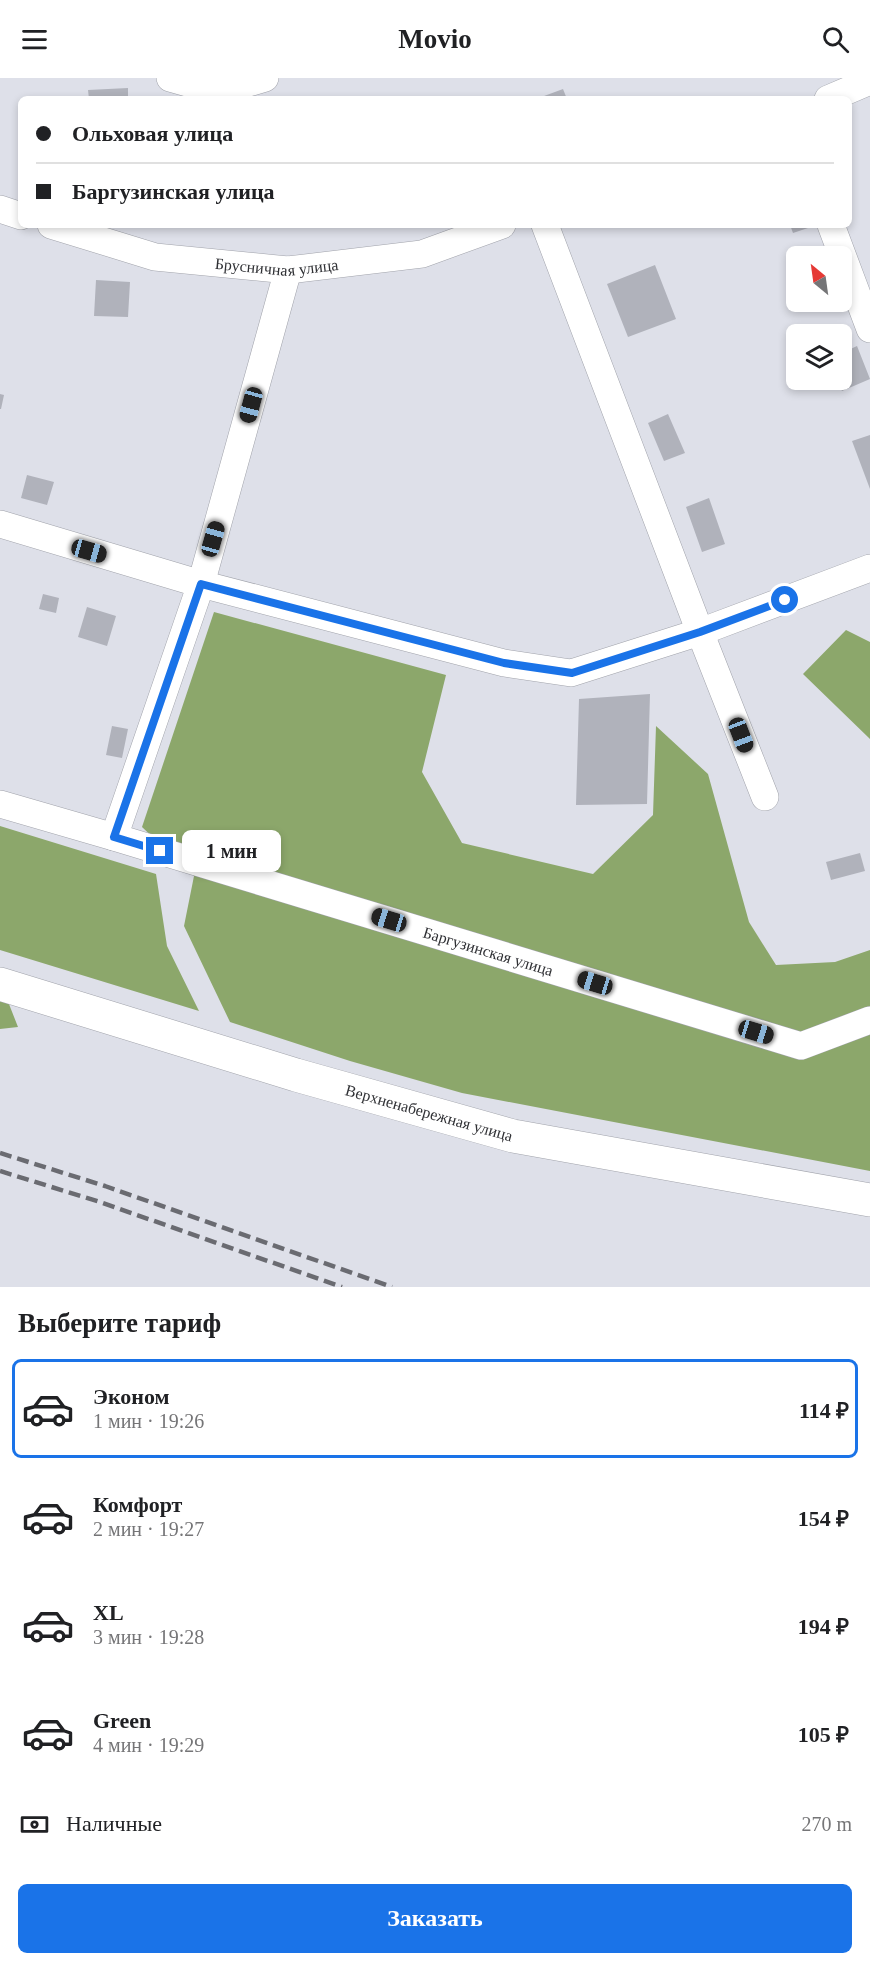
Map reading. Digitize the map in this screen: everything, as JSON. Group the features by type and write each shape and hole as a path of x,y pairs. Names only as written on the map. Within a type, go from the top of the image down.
{"street":[{"path":"170,78 219,92 264,78"},
{"path":"835,96 870,81"},
{"path":"0,209 18,215"},
{"name":"Брусничная улица","path":"61,228 155,257 288,270 422,254 494,228"},
{"path":"546,228 765,797"},
{"path":"832,228 870,329"},
{"path":"114,837 201,584 288,270"},
{"path":"0,524 201,584 504,663 572,673 700,632 870,568"},
{"name":"Баргузинская улица","path":"0,804 801,1046 870,1020"},
{"name":"Верхненабережная улица","path":"0,984 296,1075 513,1136 870,1200"}],"green space":[{"path":"214,612 446,675 422,772 462,843 593,874 653,815 656,726 708,774 749,922 776,965 835,962 870,950 870,1171 462,1093 350,1061 230,1022 184,926 194,876 142,827"},
{"path":"846,630 870,642 870,739 803,674"},
{"path":"0,826 156,874 167,946 199,1011 0,950"},
{"path":"0,997 7,999 18,1027 0,1029"}],"building":[{"path":"128,88 128,96 89,96 88,90"},
{"path":"563,89 566,96 544,96"},
{"path":"791,228 808,228 793,233"},
{"path":"655,265 676,319 628,337 607,284"},
{"path":"96,280 130,282 128,317 94,316"},
{"path":"857,346 870,379 852,387 852,348"},
{"path":"0,394 4,395 1,409 0,409"},
{"path":"668,414 685,453 664,461 648,423"},
{"path":"870,435 870,489 852,441"},
{"path":"27,475 54,482 47,505 21,498"},
{"path":"709,498 725,544 702,552 686,507"},
{"path":"43,594 59,598 56,613 39,609"},
{"path":"87,607 116,616 107,646 78,637"},
{"path":"650,694 647,804 576,805 579,699"},
{"path":"112,726 128,729 122,758 106,755"},
{"path":"860,853 865,871 831,880 826,862"}],"railway":[{"path":"0,1153 105,1186 392,1287"},
{"path":"0,1171 100,1202 342,1287"}],"route":[{"path":"160,851 114,837 201,584 504,663 572,673 700,632 785,600"}]}
